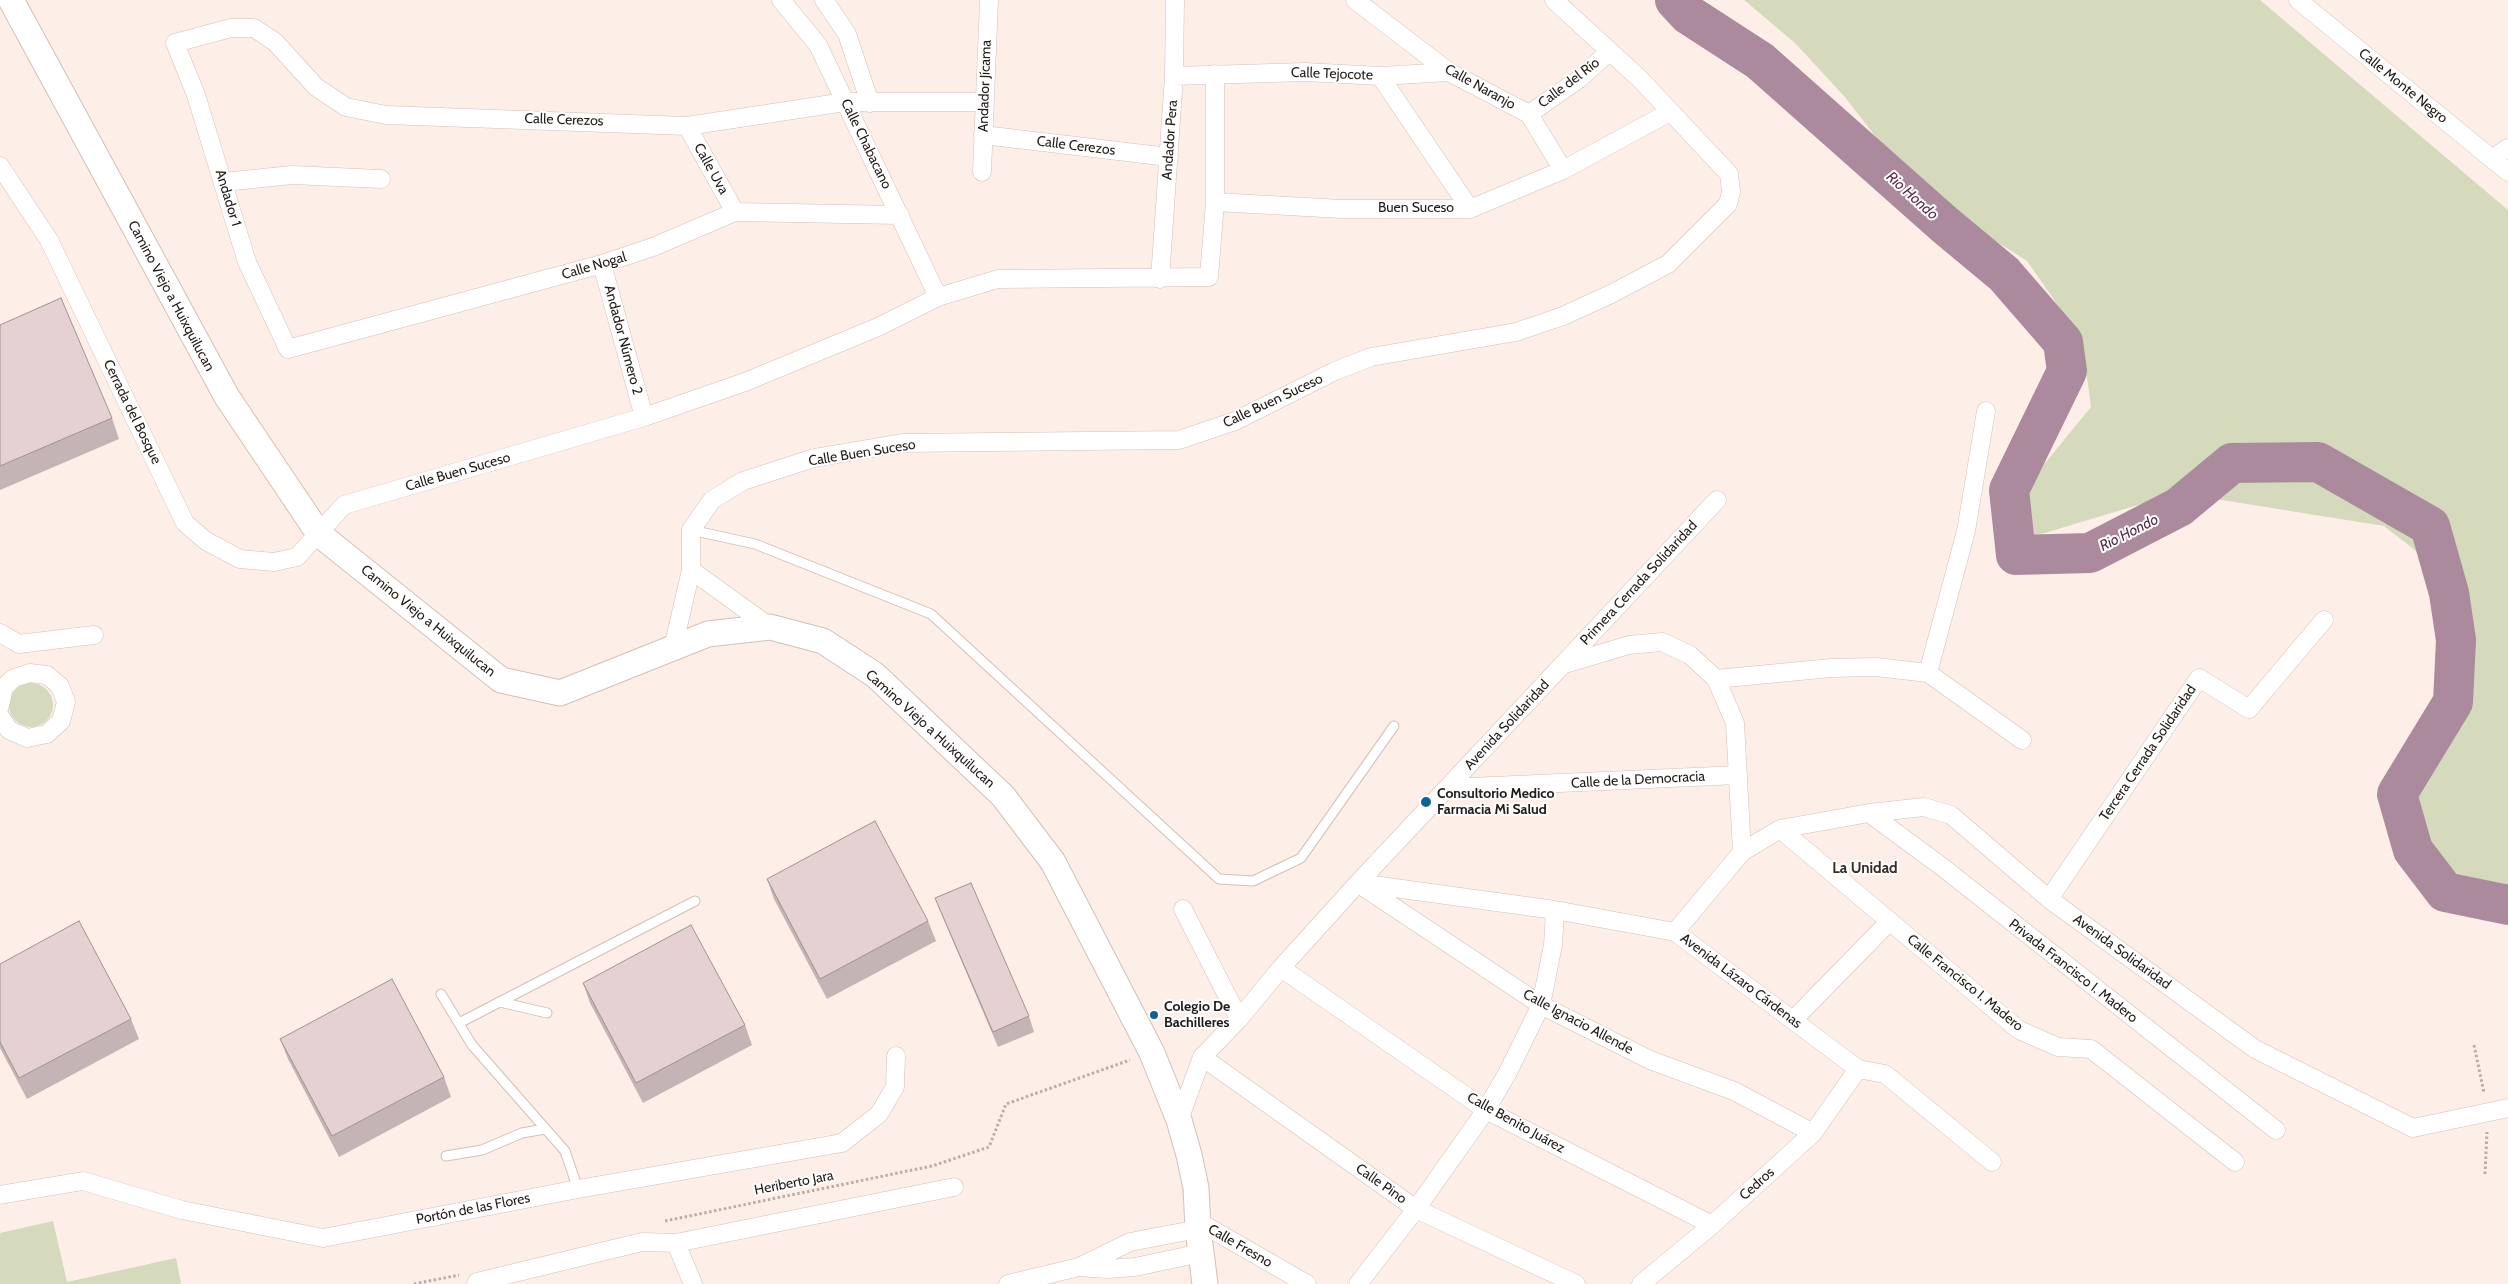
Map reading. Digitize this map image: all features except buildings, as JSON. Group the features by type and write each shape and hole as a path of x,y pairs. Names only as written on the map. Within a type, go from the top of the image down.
{"main road":[{"name":"Camino Viejo a Huixquilucan","path":"11,0 226,397 319,534 501,680 560,693 708,634 770,627 823,641 875,675 1003,796 1053,862 1152,1053 1179,1120 1196,1188 1198,1226 1205,1284"}],"street":[{"name":"Calle Chabacano","path":"781,0 818,45 938,297"},
{"path":"824,0 846,34 870,103"},
{"name":"Andador Jícama","path":"982,172 989,0"},
{"name":"Andador Pera","path":"1160,279 1174,76 1175,0"},
{"name":"Calle Naranjo","path":"1355,0 1449,72 1529,114 1563,170"},
{"path":"1554,0 1640,79 1670,112"},
{"name":"Calle Monte Negro","path":"2298,0 2508,172"},
{"name":"Calle Cerezos","path":"174,43 231,28 254,28 275,42 316,87 323,92 346,107 386,115 687,126 845,102 984,102"},
{"name":"Andador 1","path":"174,43 196,95 247,262 288,349"},
{"name":"Calle del Río","path":"1529,114 1579,79 1609,52"},
{"name":"Calle Tejocote","path":"1174,76 1305,72 1380,76 1449,72"},
{"path":"1215,202 1216,74"},
{"path":"1380,76 1470,209"},
{"name":"Calle Buen Suceso","path":"691,530 712,500 743,481 814,458 902,443 1179,440 1235,421 1334,371 1371,357 1516,332 1563,316 1611,294 1668,264 1728,204 1731,192 1729,174 1670,112"},
{"name":"Buen Suceso","path":"1215,202 1342,209 1470,209 1563,170 1670,112"},
{"name":"Calle Uva","path":"687,126 735,212"},
{"name":"Calle Cerezos","path":"984,135 1169,158"},
{"path":"2493,158 2508,148"},
{"name":"Cerrada del Bosque","path":"0,166 49,240 186,523 206,541 240,559 257,561 274,562 297,557 319,534"},
{"path":"224,182 292,175 381,179"},
{"name":"Calle Buen Suceso","path":"319,534 344,506 644,417 746,382 878,327 938,297 998,279 1055,277 1160,279 1210,277 1215,202"},
{"name":"Calle Nogal","path":"288,349 602,264 653,247 735,212 900,215"},
{"name":"Andador Número 2","path":"602,264 644,417"},
{"path":"1928,673 1966,530 1986,411"},
{"name":"Primera Cerrada Solidaridad","path":"1562,666 1717,500"},
{"path":"673,648 690,570 691,530"},
{"path":"690,570 770,627"},
{"name":"Tercera Cerrada Solidaridad","path":"2049,899 2199,678 2249,709 2324,620"},
{"path":"0,633 19,644 94,635"},
{"name":"Avenida Solidaridad","path":"1179,1120 1202,1058 1239,1019 1281,968 1358,883 1562,666 1629,645 1662,642 1690,655 1716,679 1735,723 1742,852"},
{"path":"1716,679 1876,667 1928,673 2022,740"},
{"path":"0,706 2,684 30,672 47,675 60,686 66,702 61,721 47,734 27,738 9,730 0,716"},
{"name":"Calle de la Democracia","path":"1448,788 1738,775"},
{"name":"Avenida Solidaridad","path":"1675,932 1742,852 1780,829 1869,813 1924,807 1951,815 2049,899 2255,1049 2413,1128 2508,1108"},
{"name":"Privada Francisco I. Madero","path":"1869,813 1941,866 2276,1130"},
{"name":"Calle Francisco I. Madero","path":"1780,829 2019,1030 2058,1047 2091,1049 2235,1162"},
{"name":"Avenida Lázaro Cárdenas","path":"1358,883 1555,910 1675,932 1794,1019 1858,1069 1886,1074 1992,1162"},
{"name":"Calle Ignacio Allende","path":"1358,883 1541,1005 1650,1060 1734,1091 1813,1133"},
{"path":"1184,909 1239,1019"},
{"path":"1358,1284 1416,1209 1486,1110 1508,1072 1541,1005 1553,946 1555,910"},
{"path":"1794,1019 1890,921"},
{"name":"Calle Benito Juárez","path":"1281,968 1486,1110 1712,1225"},
{"name":"Portón de las Flores","path":"0,1195 83,1181 182,1210 323,1238 578,1189 842,1143 879,1114 894,1087 896,1056"},
{"name":"Calle Pino","path":"1202,1058 1416,1209 1576,1284"},
{"name":"Cedros","path":"1640,1284 1712,1225 1813,1133 1858,1069"},
{"path":"476,1284 477,1282 642,1242 676,1244 954,1187"},
{"path":"1012,1284 1079,1267 1130,1242 1198,1226"},
{"name":"Calle Fresno","path":"1198,1226 1307,1284"},
{"path":"676,1244 693,1284"},
{"path":"1079,1267 1107,1269 1135,1267 1201,1253"}],"lane":[{"path":"691,530 755,544 931,614 1219,879 1253,881 1301,858 1394,726"},
{"path":"459,1023 695,902"},
{"path":"442,994 472,1045 565,1151 578,1189"},
{"path":"500,1002 547,1013"},
{"path":"446,1156 482,1150 522,1133 545,1129"}],"path":[{"name":"Heriberto Jara","path":"658,1223 932,1166 989,1147 1006,1104 1152,1053"},
{"path":"414,1284 461,1274"}],"green space":[{"path":"1744,0 2260,0 2508,210 2508,892 2453,881 2425,844 2411,795 2466,706 2470,639 2461,586 2384,526 2178,493 2028,538 2023,490 2091,407 2082,340 2027,261 1967,223 1907,177 1844,96 1795,43"},
{"path":"27,683 35,683 47,689 53,705 47,721 35,727 27,727 15,721 9,709 9,701 15,689"},
{"path":"53,1221 67,1282 176,1258 181,1284 0,1284 0,1233"}],"waterway":[{"name":"Rio Hondo","path":"1675,0 1689,15 1760,61 1945,225 2004,274 2063,342 2067,371 2009,490 2016,555 2090,553 2179,507 2232,463 2318,462 2430,526 2449,593 2456,640 2453,702 2397,794 2413,850 2445,892 2508,905"}],"place":[{"name":"Consultorio Medico Farmacia Mi Salud","path":"1426,802"},
{"name":"Colegio De Bachilleres","path":"1154,1015"}],"district":[{"name":"La Unidad","path":"1865,869"}]}
